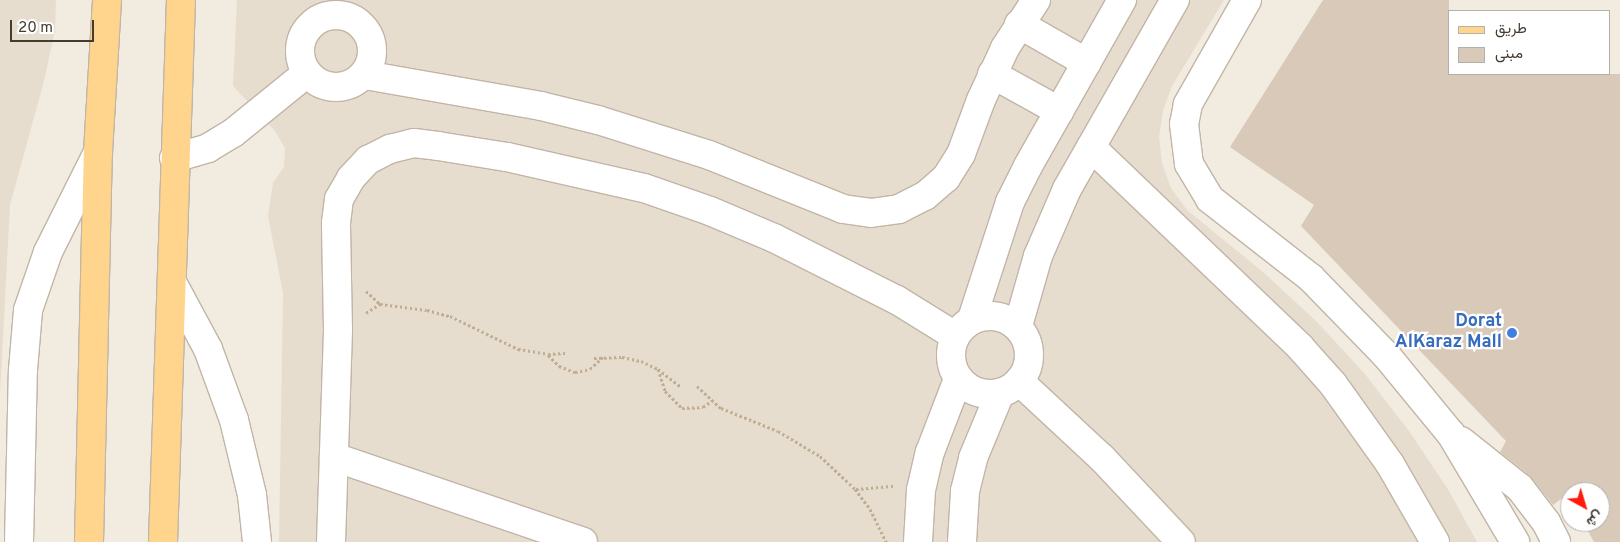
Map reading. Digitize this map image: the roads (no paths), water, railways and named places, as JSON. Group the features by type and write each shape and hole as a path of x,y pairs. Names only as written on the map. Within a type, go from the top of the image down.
{"main road":[{"path":"89,542 98,152 107,0"},
{"path":"163,542 172,282 174,158 181,0"}],"street":[{"path":"364,75 541,106 598,120 709,155 843,210 871,213 899,208 925,196 946,178 961,154 992,74 1019,24 1036,0"},
{"path":"1010,387 984,394 970,389 958,379 951,366 950,351 963,328 1010,202 1122,0"},
{"path":"1018,326 1052,222 1091,147 1176,0"},
{"path":"1247,0 1188,104 1184,124 1189,164 1210,198 1311,278 1350,315 1451,434 1514,542"},
{"path":"313,10 350,17 365,27 373,42 373,60 364,75 351,85 335,88 319,84 307,73 300,60 300,45 313,10"},
{"path":"1019,24 1087,63"},
{"path":"174,158 193,155 233,133 307,73"},
{"path":"992,74 1059,111"},
{"path":"331,542 338,330 336,223 340,199 351,178 368,160 390,149 414,143 507,157 644,188 710,211 774,238 888,296 963,328"},
{"path":"1091,147 1300,347 1333,384 1390,464 1435,542"},
{"path":"19,542 23,370 28,310 48,252 98,152"},
{"path":"172,282 208,349 234,420 252,494 257,542"},
{"path":"962,542 965,491 973,458 1010,387 1027,368 1030,353 1026,339 1018,326 1004,318 988,315 963,328"},
{"path":"918,542 922,490 930,452 958,379"},
{"path":"1010,387 1102,458 1181,542"},
{"path":"1451,434 1520,488 1546,522 1556,542"},
{"path":"334,457 583,542"}],"place":[{"name":"Dorat AlKaraz Mall","path":"1512,333"}]}
